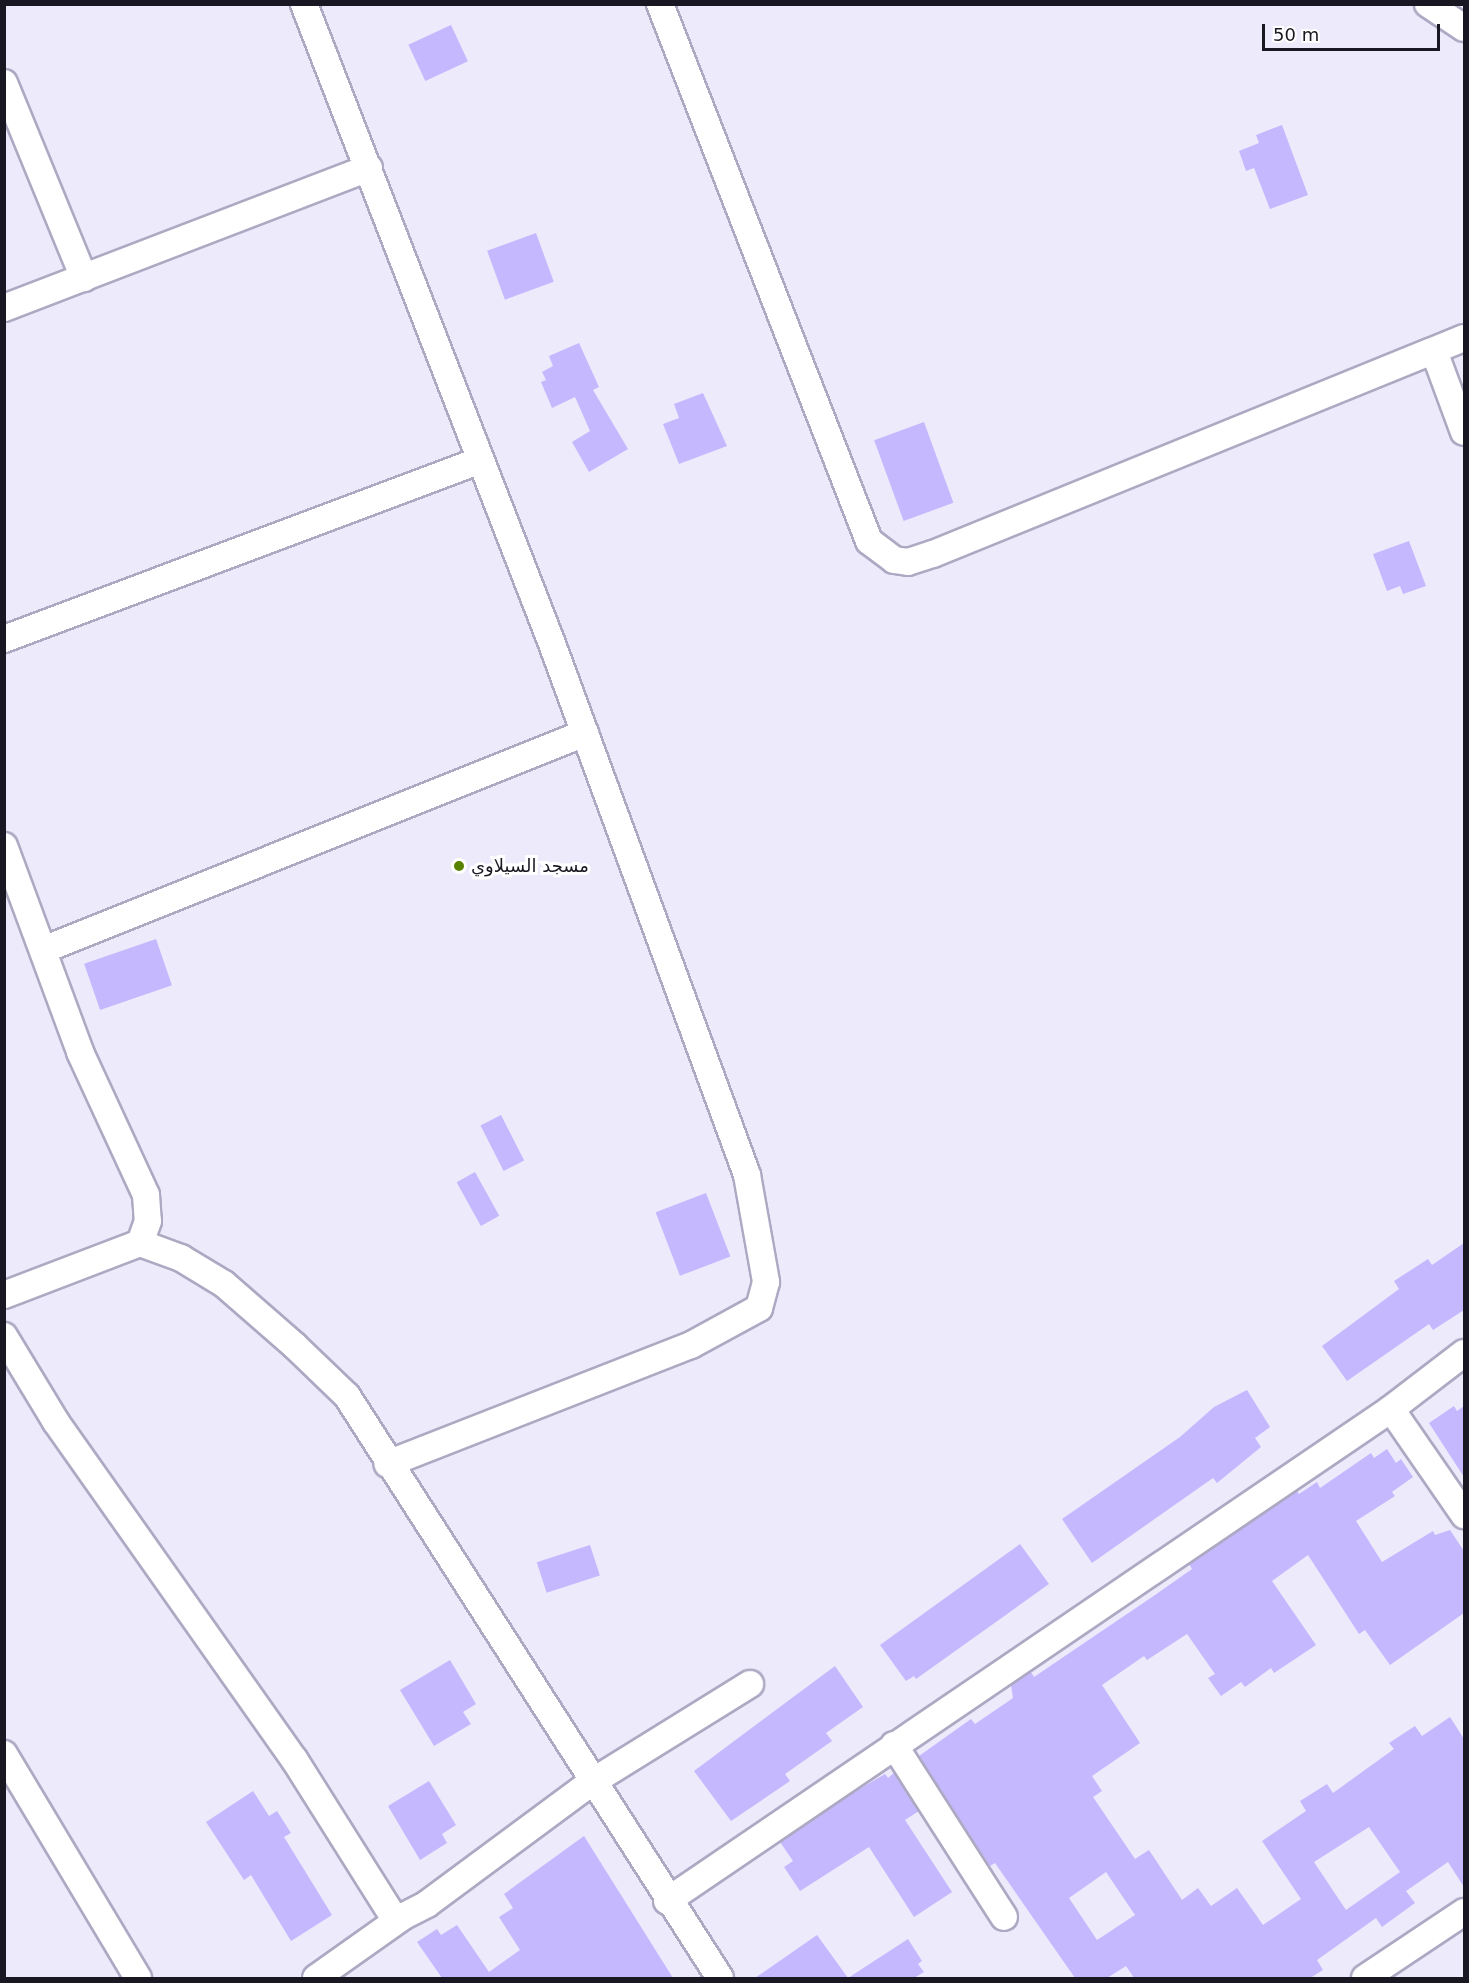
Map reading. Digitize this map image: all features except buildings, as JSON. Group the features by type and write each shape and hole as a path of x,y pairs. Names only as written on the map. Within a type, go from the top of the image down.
{"street":[{"path":"304,4 585,733 747,1175 766,1282 759,1308 691,1346 387,1464"},
{"path":"660,4 869,541 894,560 908,562 933,554 1464,338"},
{"path":"1428,4 1464,28"},
{"path":"4,83 84,278"},
{"path":"4,308 369,168"},
{"path":"1434,351 1464,432"},
{"path":"4,639 481,460"},
{"path":"43,950 585,733"},
{"path":"4,846 80,1052 146,1195 148,1221 140,1243"},
{"path":"4,1295 140,1243 181,1258 224,1284 295,1346 346,1396 387,1464 667,1901 720,1978"},
{"path":"4,1336 56,1422 294,1759 393,1916 402,1917"},
{"path":"667,1901 1391,1409 1464,1353"},
{"path":"1391,1409 1464,1515"},
{"path":"316,1978 402,1917 427,1904 592,1782 750,1684"},
{"path":"894,1745 1004,1917"},
{"path":"4,1754 138,1978"},
{"path":"1365,1978 1464,1912"}],"place":[{"name":"مسجد السيلاوي","path":"459,866"}]}
